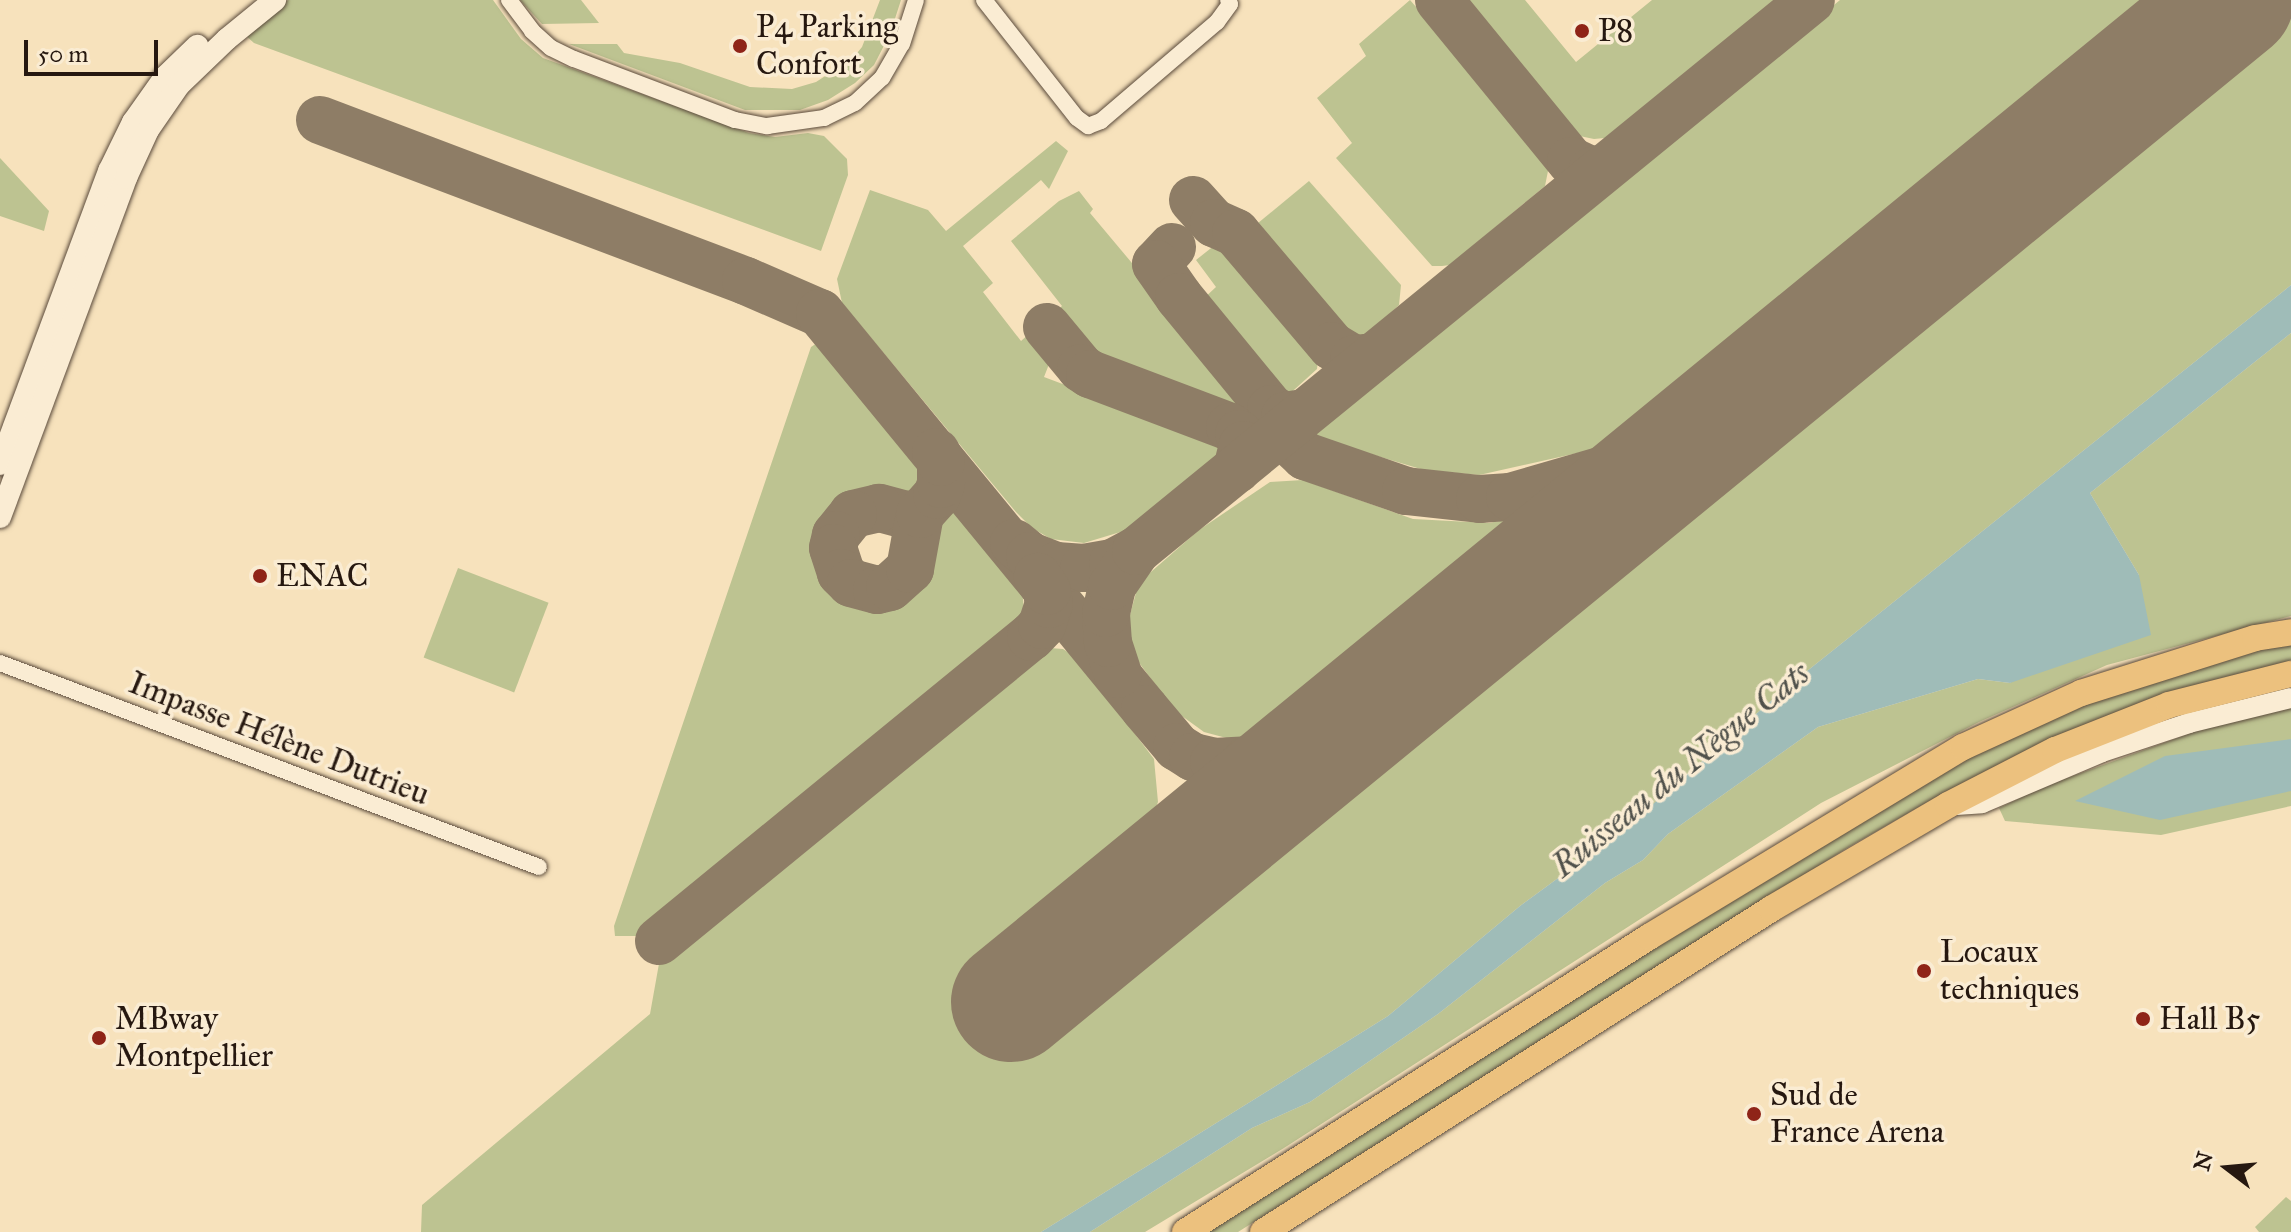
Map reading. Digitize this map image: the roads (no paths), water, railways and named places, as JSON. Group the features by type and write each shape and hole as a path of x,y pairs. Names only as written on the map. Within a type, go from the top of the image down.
{"highway":[{"path":"1185,1232 1649,937 1963,747 2081,693 2255,638 2291,632"},
{"path":"1263,1232 1771,909 1948,805 2055,750 2169,705 2291,674"}],"main road":[{"path":"0,464 109,171 133,122 165,77 254,0"},
{"path":"0,517 126,178 148,130 179,85 227,39 275,0"}],"street":[{"path":"509,0 532,31 551,48 735,120 767,126 794,125 824,118 855,103 882,78 902,44 916,0"},
{"path":"984,0 1077,118 1088,126 1101,121 1217,22 1230,4 1228,0"},
{"name":"Impasse Hélène Dutrieu","path":"0,663 539,867"},
{"path":"1948,805 1982,803 2102,752 2189,723 2291,698"}],"water":[{"path":"2291,285 2291,333 2090,493 2139,575 2151,635 2010,683 1978,679 1818,727 1668,834 1643,860 1605,883 1438,1014 1310,1102 1252,1128 1090,1232 1041,1232 1388,1016 1520,906 1621,832 1787,687"},
{"path":"2291,739 2291,791 2160,820 2075,801 2165,756"}],"place":[{"name":"P8","path":"1582,31"},
{"name":"P4 Parking Confort","path":"740,46"},
{"name":"ENAC","path":"260,576"},
{"name":"Locaux techniques","path":"1924,971"},
{"name":"Hall B5","path":"2143,1019"},
{"name":"MBway Montpellier","path":"99,1038"},
{"name":"Sud de France Arena","path":"1754,1114"}],"water label":[{"name":"Ruisseau du Nègue Cats","path":"1680,769"}]}
